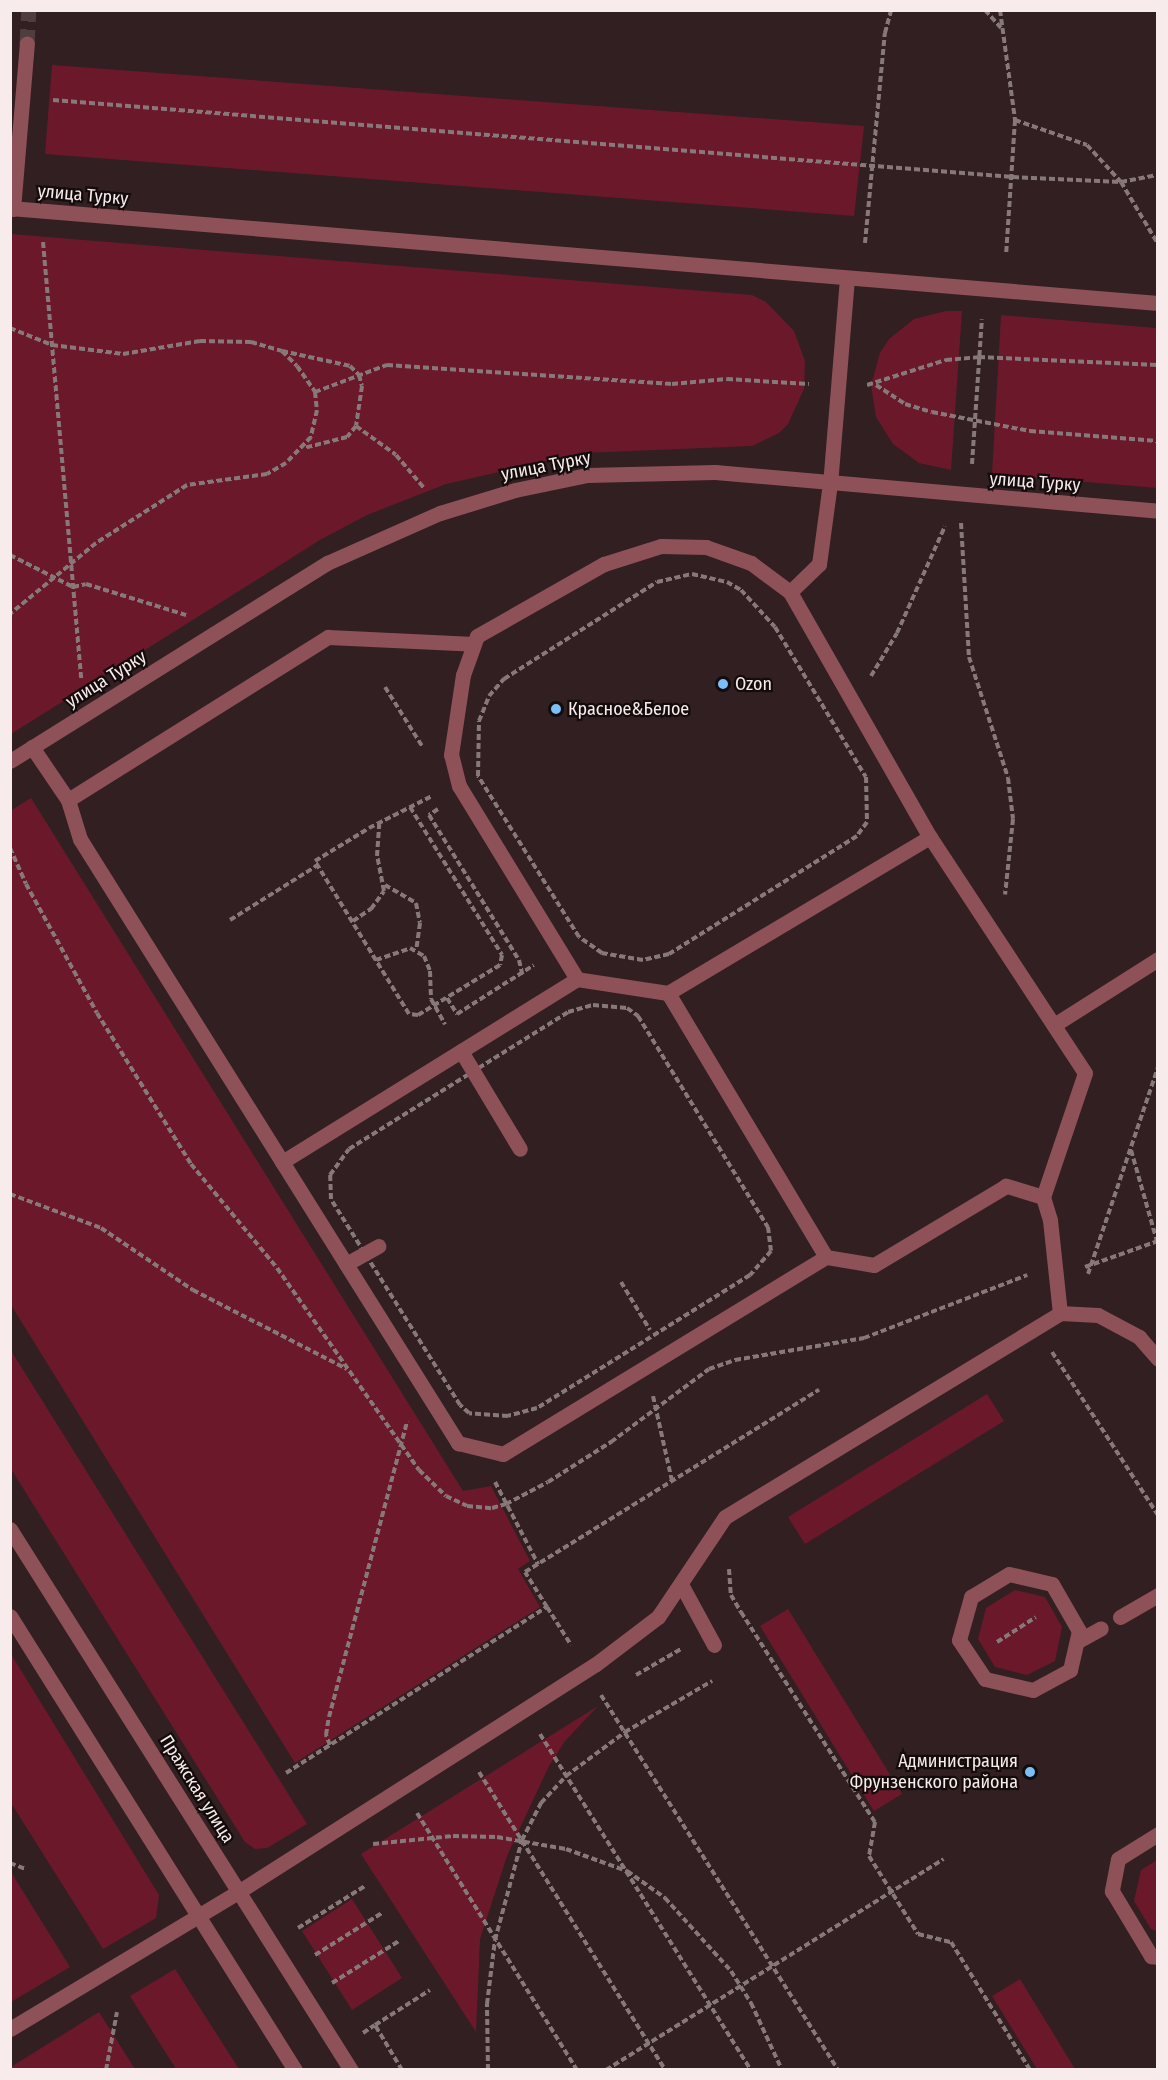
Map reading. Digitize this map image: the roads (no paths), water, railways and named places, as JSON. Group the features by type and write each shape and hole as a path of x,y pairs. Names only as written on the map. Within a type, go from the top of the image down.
{"street":[{"path":"12,209 27,44"},
{"name":"улица Турку","path":"12,209 1158,303"},
{"path":"790,592 819,564 830,483 847,278"},
{"name":"улица Турку","path":"10,761 327,563 440,513 515,490 617,473 715,472 1158,511"},
{"path":"577,979 459,786 451,755 463,675 477,636 604,564 661,546 706,547 751,562 790,592 852,705 930,837 1085,1073 1043,1197 1050,1220 1055,1273 1067,1313"},
{"path":"68,800 328,637 474,644"},
{"path":"32,747 68,800 80,839 458,1443 502,1454 826,1257 874,1265 1006,1186 1043,1197"},
{"path":"282,1162 577,979 668,993 930,837"},
{"path":"1054,1025 1158,959"},
{"path":"668,993 826,1257"},
{"path":"461,1051 519,1149"},
{"path":"346,1264 372,1250"},
{"path":"10,2029 238,1892 640,1634 682,1586 700,1551 725,1517 1036,1327 1067,1313 1098,1315 1139,1336 1158,1359"},
{"name":"Пражская улица","path":"10,1529 351,2070"},
{"path":"1078,1641 1079,1631 1052,1584 1009,1574 971,1597 959,1640 985,1679 1033,1690 1070,1670 1078,1641 1101,1628"},
{"path":"682,1586 714,1645"},
{"path":"1120,1617 1158,1594"},
{"path":"10,1616 295,2070"},
{"path":"1158,1834 1118,1859 1113,1891 1151,1956 1158,1957"}],"tunnel":[{"path":"27,44 29,10"}],"place":[{"name":"Ozon","path":"723,684"},
{"name":"Красное&Белое","path":"556,709"},
{"name":"Администрация Фрунзенского района","path":"1030,1772"}]}
